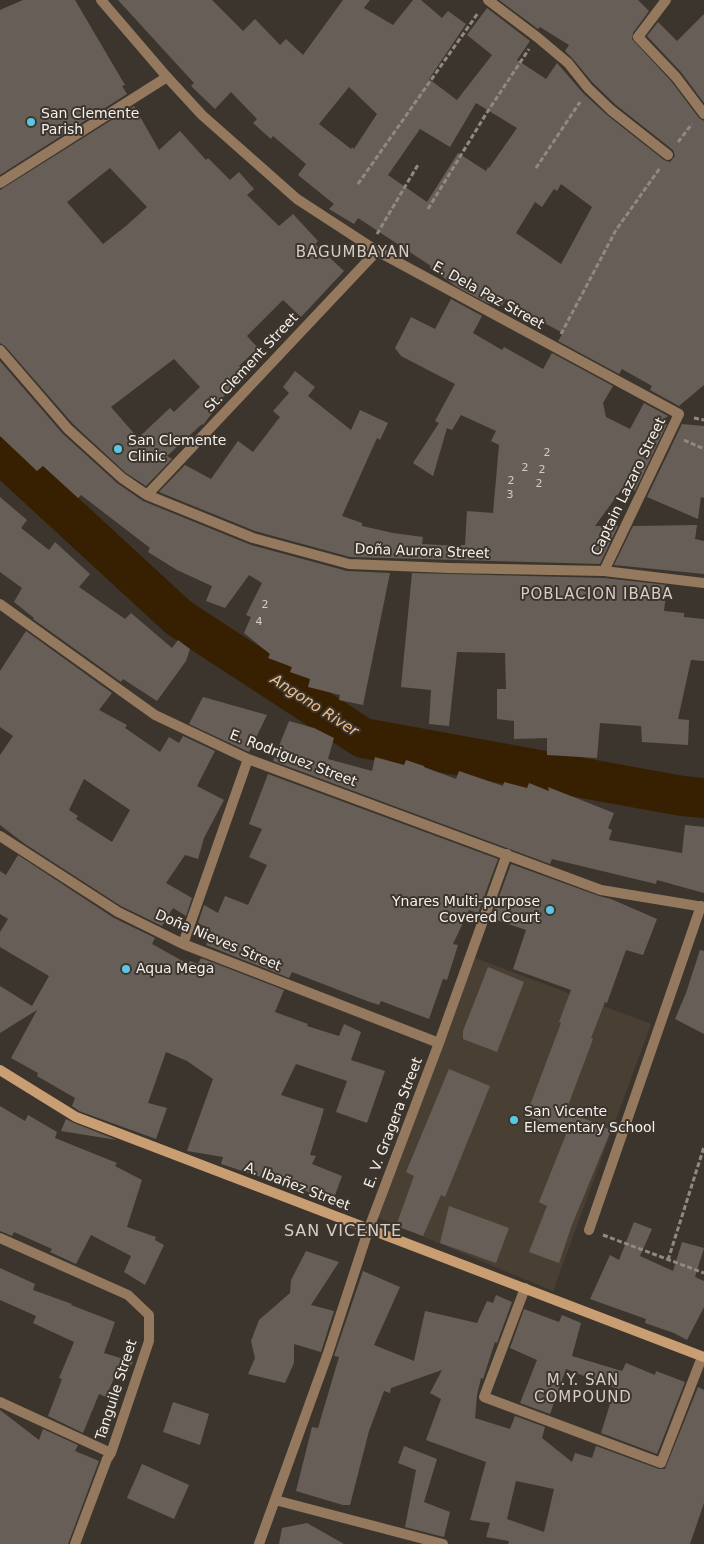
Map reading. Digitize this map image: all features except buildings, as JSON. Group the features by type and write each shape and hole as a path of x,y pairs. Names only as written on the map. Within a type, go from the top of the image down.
{"street":[{"name":"E. Dela Paz Street","path":"101,0 166,77 202,115 297,199 374,249 679,414"},
{"path":"666,0 638,37 676,77 703,113"},
{"path":"485,4 538,37 568,63 588,88 611,110 668,155"},
{"path":"0,183 166,77"},
{"name":"St. Clement Street","path":"147,495 374,249"},
{"name":"Doña Aurora Street","path":"0,350 68,429 122,478 147,495 253,538 349,564 604,571 704,583"},
{"name":"Captain Lazaro Street","path":"604,571 679,414"},
{"name":"E. Rodriguez Street","path":"0,604 155,715 248,759 601,890 703,906"},
{"path":"183,944 248,759"},
{"name":"Doña Nieves Street","path":"0,836 118,912 183,944 439,1043"},
{"name":"E. V. Gragera Street","path":"259,1544 328,1354 368,1228 439,1043 507,854"},
{"path":"589,1230 703,906"},
{"name":"A. Ibañez Street","path":"0,1070 76,1117 703,1357"},
{"name":"Tanguile Street","path":"0,1238 128,1296 149,1315 149,1341 111,1454 107,1459 74,1544"},
{"path":"525,1288 484,1397 660,1462 703,1357"},
{"path":"0,1402 111,1454"},
{"path":"276,1500 443,1544"}],"path":[{"path":"358,184 485,4"},
{"path":"428,209 486,114 538,37"},
{"path":"536,168 588,88"},
{"path":"554,348 616,230 668,155 703,113"},
{"path":"374,249 419,163"},
{"path":"670,434 704,449"},
{"path":"668,1260 704,1147"},
{"path":"589,1230 704,1273"}],"shaded area":[{"name":"San Vicente Elementary School","path":"475,958 651,1024 553,1291 374,1216"}],"waterway":[{"name":"Angono River","path":"0,453 179,618 363,738 682,796 704,798"}],"place":[{"name":"San Clemente Parish","path":"31,122"},
{"name":"San Clemente Clinic","path":"118,449"},
{"name":"Ynares Multi-purpose Covered Court","path":"550,910"},
{"name":"Aqua Mega","path":"126,969"},
{"name":"San Vicente Elementary School","path":"514,1120"}],"district":[{"name":"BAGUMBAYAN","path":"353,253"},
{"name":"POBLACION IBABA","path":"597,595"},
{"name":"SAN VICENTE","path":"342,1232"},
{"name":"M.Y. SAN COMPOUND","path":"583,1390"}]}
